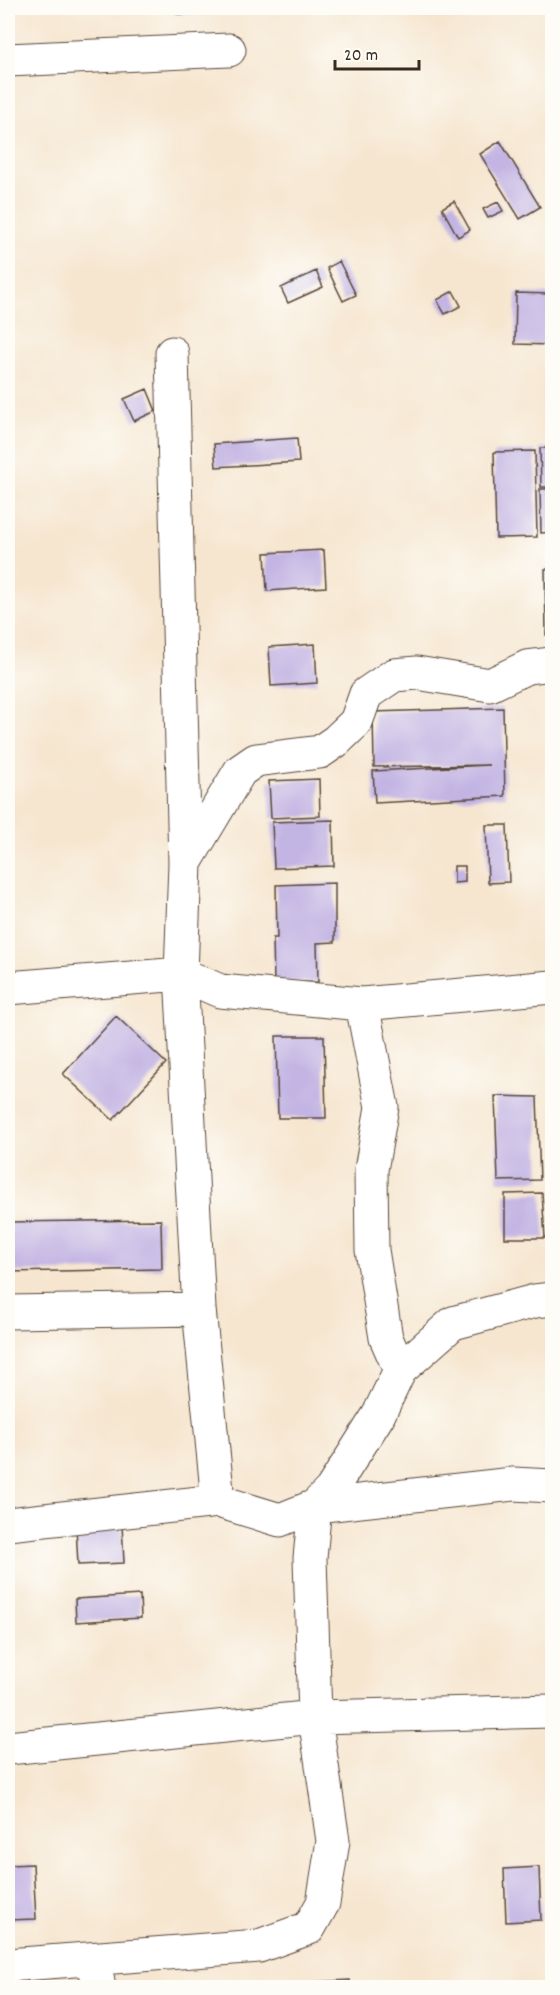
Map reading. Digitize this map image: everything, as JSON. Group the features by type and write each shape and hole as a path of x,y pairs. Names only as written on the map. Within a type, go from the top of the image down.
{"street":[{"path":"8,60 229,50"},
{"path":"172,353 185,863 181,974 199,1309 218,1501"},
{"path":"185,863 240,771 256,760 320,752 356,722 366,694 394,675 417,673 490,685 527,667 552,664"},
{"path":"8,988 181,974 220,991 362,1004 552,987"},
{"path":"362,1004 382,1107 371,1170 372,1250 386,1338 400,1370"},
{"path":"8,1965 96,1973 259,1946 309,1928 323,1903 333,1841 315,1717 310,1558 315,1506 331,1490 378,1416 400,1370 453,1323 535,1301 552,1299"},
{"path":"8,1312 199,1309"},
{"path":"8,1524 218,1501 280,1520 315,1506 513,1484 552,1485"},
{"path":"8,1748 315,1717 552,1711"}],"building":[{"path":"177,8 214,8 214,14 177,14"},
{"path":"500,141 540,207 520,219 480,154"},
{"path":"454,201 470,230 458,237 442,208"},
{"path":"498,202 503,211 488,218 483,209"},
{"path":"339,261 356,295 343,301 327,268"},
{"path":"316,271 323,287 288,303 281,288"},
{"path":"453,291 461,306 445,314 437,300"},
{"path":"516,293 551,294 552,345 515,344"},
{"path":"147,389 156,411 134,421 124,399"},
{"path":"297,438 299,462 216,467 214,444"},
{"path":"540,448 552,448 552,487 541,487"},
{"path":"535,451 537,537 496,538 494,452"},
{"path":"540,489 552,489 552,532 541,533"},
{"path":"324,550 326,587 267,591 265,553"},
{"path":"545,569 552,569 552,635 546,635"},
{"path":"315,644 317,683 271,686 269,647"},
{"path":"503,708 505,796 375,803 373,771 489,765 374,767 373,712"},
{"path":"319,779 320,816 271,818 269,781"},
{"path":"333,820 334,866 274,868 272,822"},
{"path":"486,825 507,825 509,882 488,883"},
{"path":"454,866 465,866 465,882 454,883"},
{"path":"335,883 335,942 317,943 318,982 274,983 273,938 277,938 276,885"},
{"path":"116,1016 166,1063 113,1120 63,1074"},
{"path":"276,1036 324,1036 326,1118 278,1118"},
{"path":"495,1096 537,1097 540,1180 498,1181"},
{"path":"542,1193 545,1238 505,1238 505,1194"},
{"path":"161,1220 162,1269 8,1272 8,1222"},
{"path":"122,1524 124,1563 78,1565 76,1526"},
{"path":"140,1595 141,1618 76,1622 75,1599"},
{"path":"33,1864 36,1919 8,1920 8,1865"},
{"path":"539,1867 541,1920 506,1922 504,1869"},
{"path":"31,1974 31,1988 8,1988 8,1976"},
{"path":"350,1980 350,1988 312,1988 312,1982"}]}
